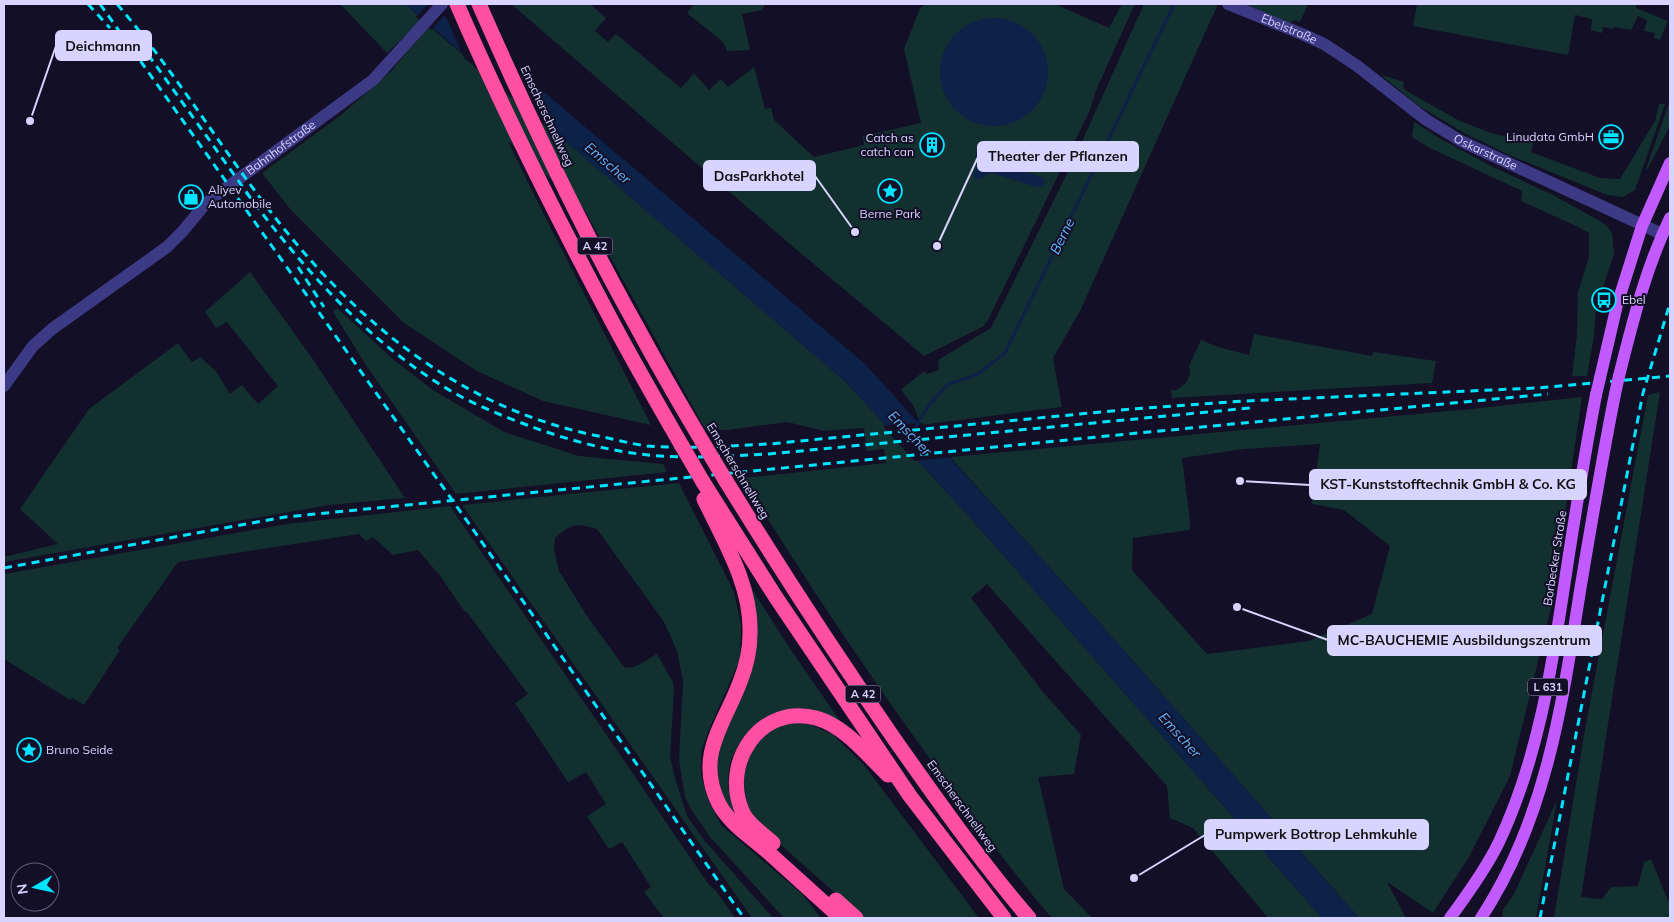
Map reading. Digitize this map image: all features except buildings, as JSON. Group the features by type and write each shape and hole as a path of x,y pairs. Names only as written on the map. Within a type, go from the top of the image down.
{"highway":[{"name":"A 42","path":"457,4 481,60 557,216 606,312 682,446 700,483 910,796 1004,918"},
{"name":"Emscherschnellweg","path":"479,4 538,134 579,215 636,325 726,481 790,586 848,673 928,787 1029,918"},
{"path":"700,483 739,574 746,598 750,623 750,648 746,665 740,684 715,737 710,762 712,783 720,804 732,821 841,918"},
{"path":"856,918 751,823 744,814 737,794 736,783 737,768 742,754 748,743 765,726 785,718 816,718 832,725 848,736 910,796"}],"main road":[{"name":"Borbecker Straße","path":"1450,918 1498,844 1527,770 1550,677 1582,472 1596,395 1617,305 1642,226 1670,163"},
{"name":"L 631","path":"1481,918 1513,862 1535,806 1551,753 1560,713 1598,484 1619,376 1638,298 1670,218"},
{"path":"1492,918 1493,904 1498,890"}],"street":[{"name":"Bahnhofstraße","path":"4,386 34,346 52,329 167,246 182,232 207,202 372,80 442,4"},
{"name":"Ebelstraße","path":"1228,4 1324,44"},
{"name":"Oskarstraße","path":"1324,44 1356,65 1425,119 1461,141 1662,234"}],"green space":[{"path":"340,4 405,4 422,19 387,53"},
{"name":"Berne Park","path":"511,4 590,4 606,18 595,31 608,42 616,34 681,88 694,73 709,90 721,79 728,87 754,67 765,109 771,108 774,120 814,157 864,145 863,136 921,123 904,49 920,8 927,4 1055,4 1109,28 1122,4 1135,4 1097,88 1089,112 988,320 984,326 924,356 797,250"},
{"path":"694,4 765,4 762,10 742,14 750,50 727,51 723,42 687,13"},
{"path":"1144,4 1218,4 1081,309 1053,358 1062,407 921,425 913,405 901,390 924,371 927,374 939,370 938,360 991,328 1074,159"},
{"path":"1245,4 1308,4 1300,22 1295,20 1289,23"},
{"path":"1417,4 1637,4 1636,8 1668,21 1660,40 1654,38 1655,33 1644,31 1647,20 1638,16 1631,30 1603,27 1602,33 1591,30 1592,19 1575,15 1568,55 1413,26"},
{"path":"429,26 846,382 983,532 1322,918 1268,918 1193,828 1170,818 1167,786 987,584 971,598 1043,692 1081,735 1074,774 1038,777 1064,889 1092,918 1052,918 994,846 887,699 813,590 742,478 886,463 884,449 867,451 864,428 825,431 787,422 728,430 705,429 584,209 508,141 651,425 543,401 477,371 404,323 290,209 262,173 341,115 391,71"},
{"path":"1381,75 1404,82 1403,87 1408,92 1460,121 1504,136 1535,135 1531,152 1600,178 1620,179 1655,121 1659,104 1665,104 1635,190 1623,197 1607,195 1509,155 1464,133 1419,106"},
{"path":"1670,100 1670,126 1647,170 1646,169"},
{"path":"1414,122 1441,139 1491,166 1553,195 1608,227 1612,233 1614,254 1596,309 1594,336 1587,376 1572,376 1577,335 1578,292 1589,257 1589,233 1521,201 1522,191 1428,147 1412,137"},
{"path":"250,272 312,358 405,498 329,505 4,562 4,557 58,544 20,509 89,409 178,343 192,362 200,357 216,371 230,394 242,385 258,404 278,386 227,322 216,328 205,312"},
{"path":"337,308 394,360 433,390 504,432 579,456 663,464 667,472 456,494 366,365 333,312"},
{"path":"1254,334 1372,356 1373,352 1436,361 1432,383 1172,398 1171,390 1177,390 1186,383 1190,375 1189,366 1201,340 1218,347 1249,355"},
{"path":"1660,392 1581,897 1602,899 1611,887 1638,886 1644,862 1651,859 1668,901 1670,901 1670,918 1554,918 1584,735 1648,395"},
{"path":"1582,397 1551,608 1510,776 1469,857 1433,913 1387,882 1406,918 1359,918 1097,620 950,457","holes":["1320,444 1312,504 1344,510 1390,546 1372,614 1309,641 1207,654 1132,570 1133,538 1189,530 1190,521 1182,458 1244,449"]},
{"path":"679,483 734,592 741,624 740,659 701,752 701,775 708,800 721,825 802,894 821,918 784,918 711,838 692,811 685,797 679,760 683,681 677,651 664,622 597,529 579,525 574,526 566,529 555,538 554,549 559,571 587,616 624,667 636,666 657,654 673,682 670,757 687,816 704,840 773,918 752,918 462,505"},
{"path":"450,506 709,885 716,891 735,918 664,918 644,892 651,887 622,842 609,849 587,816 606,804 586,772 568,782 515,703 528,694 465,612 441,577 418,550 393,555 373,537 366,541 359,534 178,562 117,648 120,650 84,705 72,698 70,700 4,659 4,574 287,524"},
{"path":"750,586 842,724 762,721 751,730 735,750 728,775 728,788 735,816 725,802 721,792 716,768 719,743 741,694"},
{"path":"800,723 811,725 832,734 864,765 979,918 863,918 756,822 741,795 746,753 769,730"},
{"path":"1557,800 1536,918 1502,918 1503,910 1514,894"}],"water":[{"name":"Emscher","path":"405,4 440,4 865,364 1097,620 1359,918 1322,918 983,532 846,382"},
{"path":"994,18 1015,22 1032,34 1044,51 1048,72 1044,93 1032,110 1015,122 994,126 973,122 956,110 944,93 940,72 944,51 956,34 973,22"}],"pier":[{"path":"428,4 444,4 527,73 556,135 464,58 445,15 431,30 416,17"},
{"path":"922,423 953,457 914,461 883,426"}],"waterway":[{"name":"Berne","path":"916,426 929,405 947,385 978,374 1005,353 1174,4"},
{"path":"981,156 991,167"},
{"path":"979,174 982,170 991,167 1039,182"}],"railway":[{"path":"88,4 110,28"},
{"path":"100,4 472,528 744,918"},
{"path":"117,4 156,53 267,207 334,286 372,321 412,353 454,381 499,404 547,423 598,436 641,445 662,447 769,444 1132,409 1244,401 1537,388 1670,376"},
{"path":"132,32 250,197"},
{"path":"246,192 316,278 368,330 397,354 427,376 458,395 500,415 586,444 633,453 678,457 769,454 1250,408"},
{"path":"298,267 324,307"},
{"path":"1540,918 1643,393 1670,303"},
{"path":"4,568 285,517 1548,394"}],"place":[{"name":"Deichmann","path":"30,121"},
{"name":"Linudata GmbH","path":"1611,137"},
{"name":"Catch as catch can","path":"932,145"},
{"name":"Berne Park","path":"890,191"},
{"name":"Aliyev Automobile","path":"191,197"},
{"name":"DasParkhotel","path":"855,232"},
{"name":"Theater der Pflanzen","path":"937,246"},
{"name":"Ebel","path":"1604,300"},
{"name":"KST-Kunststofftechnik GmbH & Co. KG","path":"1240,481"},
{"name":"MC-BAUCHEMIE Ausbildungszentrum","path":"1237,607"},
{"name":"Bruno Seide","path":"29,750"},
{"name":"Pumpwerk Bottrop Lehmkuhle","path":"1134,878"}]}
